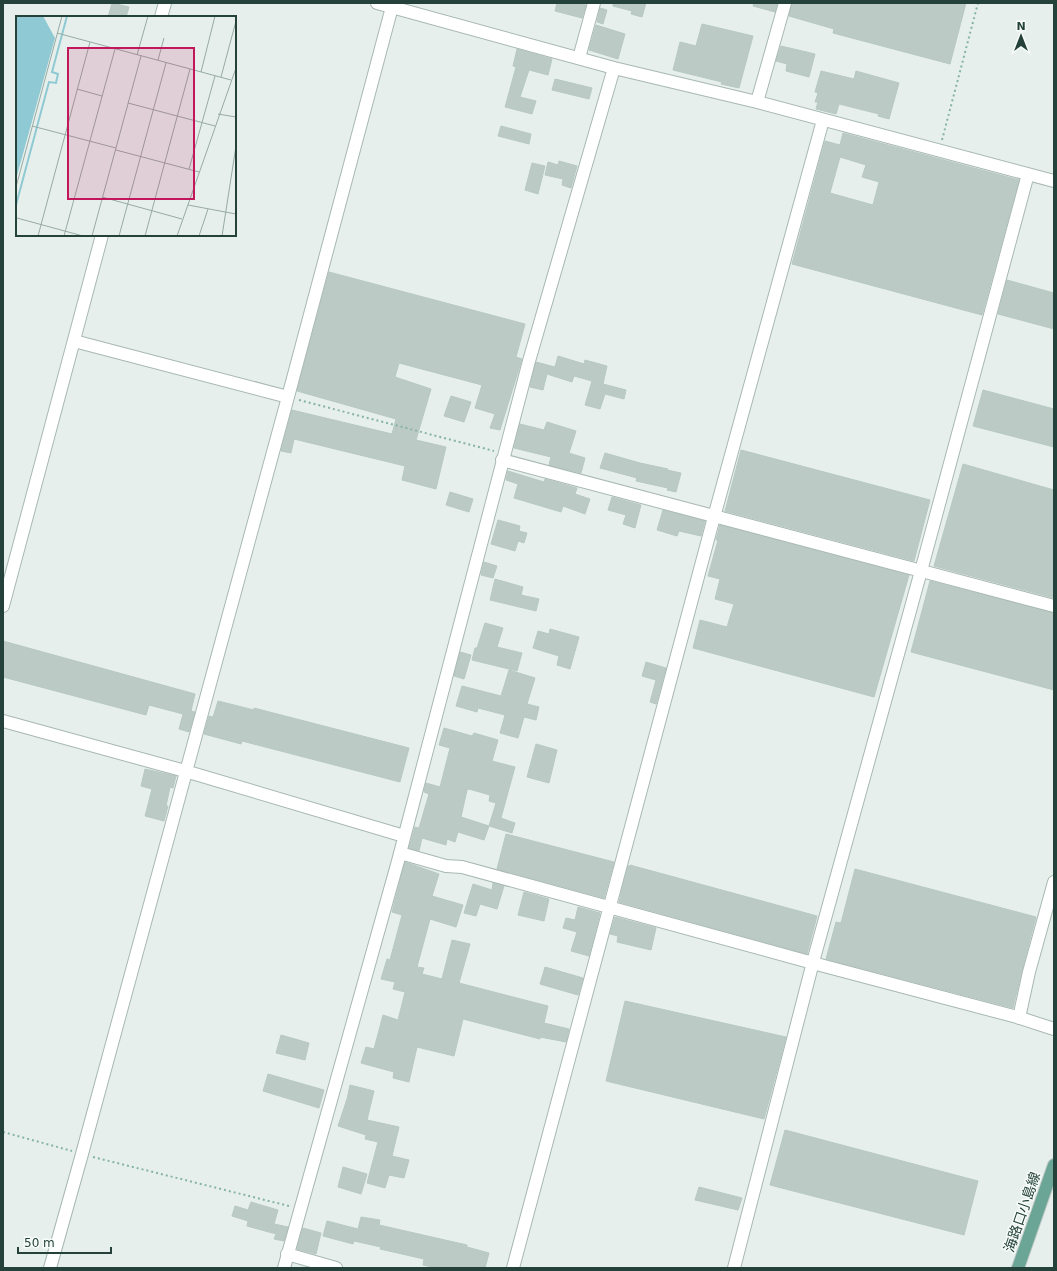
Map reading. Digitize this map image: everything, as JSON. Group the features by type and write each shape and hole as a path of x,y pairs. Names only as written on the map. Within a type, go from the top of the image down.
{"main road":[{"name":"海路口小島線","path":"1018,1268 1054,1166"}],"street":[{"path":"161,16 165,3"},
{"path":"377,3 614,68 757,102 1054,181"},
{"path":"579,58 594,3"},
{"path":"757,102 785,3"},
{"path":"50,1268 288,397 392,7"},
{"path":"284,1268 400,853 529,361 614,68"},
{"path":"513,1268 714,517 823,120"},
{"path":"734,1268 813,962 921,571 1028,174"},
{"path":"3,606 102,236"},
{"path":"74,341 288,397"},
{"path":"503,457 714,517 1054,606"},
{"path":"3,721 185,771 404,836"},
{"path":"400,853 446,866 462,867 1019,1018 1054,1029"},
{"path":"1019,1018 1029,972 1054,882"},
{"path":"287,1254 336,1268"}],"path":[{"path":"939,150 978,3"},
{"path":"288,397 503,457"},
{"path":"3,1132 82,1154 300,1208"}],"building":[{"path":"112,3 129,7 126,16 108,16"},
{"path":"557,3 578,3 586,5 582,18 555,11"},
{"path":"613,3 646,3 642,17 631,14 632,11 613,6"},
{"path":"754,3 777,3 775,12 753,6"},
{"path":"792,3 966,3 950,64 833,33 834,29 789,16"},
{"path":"600,8 607,10 603,24 597,22"},
{"path":"702,24 753,36 739,88 721,84 722,82 673,70 680,42 696,46"},
{"path":"596,25 625,34 618,59 589,50"},
{"path":"781,46 815,54 809,77 786,71 787,64 776,61"},
{"path":"517,49 552,59 548,75 529,70 520,97 536,101 532,114 505,107 516,67 513,66"},
{"path":"821,71 854,79 856,71 899,83 889,119 878,116 879,114 839,104 836,114 816,109 818,102 815,102 818,93 815,92"},
{"path":"555,79 592,88 589,99 552,90"},
{"path":"501,126 531,134 529,144 498,136"},
{"path":"843,133 1019,180 982,315 792,264 825,141 840,145","holes":["840,157 866,165 862,177 879,182 873,205 830,193"]},
{"path":"559,161 577,166 571,188 562,185 563,179 545,175 548,162 558,165"},
{"path":"532,163 545,166 538,194 525,190"},
{"path":"329,272 525,324 516,357 522,359 500,430 490,428 495,414 475,408 482,385 399,363 395,377 431,389 416,440 446,447 436,489 402,480 405,466 294,439 291,453 281,451 292,410 392,434 396,419 297,391"},
{"path":"1007,280 1054,293 1054,329 998,314"},
{"path":"558,356 584,364 585,360 607,366 603,384 626,390 624,399 605,394 600,409 585,405 592,381 574,376 572,382 547,374 543,390 530,387 536,362 555,367"},
{"path":"983,390 1054,409 1054,447 973,426"},
{"path":"451,396 471,402 464,422 444,416"},
{"path":"547,422 576,431 569,453 585,458 581,473 549,465 551,457 514,448 520,424 544,430"},
{"path":"741,450 930,500 914,561 725,511"},
{"path":"605,453 681,473 676,492 667,490 668,488 636,481 637,478 600,468"},
{"path":"963,464 1054,490 1054,598 934,566"},
{"path":"508,471 544,482 545,479 577,488 575,494 590,499 585,514 563,506 561,512 514,498 518,484 506,480"},
{"path":"450,492 473,499 469,512 446,505"},
{"path":"612,497 641,505 635,528 623,524 626,515 608,510"},
{"path":"663,510 705,521 701,536 679,531 677,536 657,530"},
{"path":"498,520 520,526 519,531 527,533 524,543 518,541 515,551 491,544"},
{"path":"720,525 909,575 874,697 693,648 700,620 727,627 734,604 715,599 720,579 708,576 718,540 716,540"},
{"path":"484,562 497,566 493,578 481,575"},
{"path":"495,579 523,587 521,595 539,599 536,611 490,600"},
{"path":"930,581 1054,613 1054,690 911,652"},
{"path":"485,623 503,628 497,647 522,653 517,671 472,660"},
{"path":"550,629 579,637 570,669 557,665 559,656 533,648 538,631 549,634"},
{"path":"3,641 195,694 191,711 195,712 189,732 179,729 183,714 149,705 146,715 3,677"},
{"path":"460,652 471,655 464,679 454,676"},
{"path":"646,662 666,668 656,704 650,702 656,680 642,676"},
{"path":"509,670 535,678 527,704 539,707 536,720 524,717 518,738 500,733 505,715 478,708 477,712 456,706 462,686 501,696"},
{"path":"218,701 254,710 254,708 409,748 400,782 242,741 241,744 204,734 209,716 213,717"},
{"path":"444,728 472,736 474,733 498,740 492,761 515,767 501,818 515,823 512,833 489,826 484,840 458,832 455,842 447,839 446,845 422,838 419,851 409,848 415,827 419,828 429,794 424,792 426,783 440,787 450,748 439,745","holes":["469,789 490,795 489,801 496,803 489,826 461,817 467,790"]},
{"path":"536,744 557,750 549,783 527,777"},
{"path":"145,769 176,776 173,788 170,787 166,806 168,806 164,821 145,816 152,789 141,786"},
{"path":"506,834 614,862 604,898 497,869"},
{"path":"405,862 439,874 432,896 463,905 456,927 430,919 417,967 424,968 422,974 442,979 452,940 470,944 459,983 548,1006 544,1023 569,1029 566,1042 540,1037 540,1039 463,1019 454,1056 417,1047 409,1082 393,1078 394,1072 361,1063 366,1047 374,1049 383,1015 398,1020 405,992 393,989 395,982 381,979 387,959 390,960 402,915 392,912"},
{"path":"630,865 817,916 807,954 619,902 628,866"},
{"path":"855,869 1036,917 1013,1008 826,959 836,922 841,923"},
{"path":"493,883 504,886 497,909 480,904 476,916 464,913 473,884 492,890"},
{"path":"524,892 549,899 544,921 518,915"},
{"path":"578,907 600,913 589,956 571,951 577,932 563,928 566,918 575,920"},
{"path":"615,917 656,928 651,950 617,942 618,936 610,934"},
{"path":"545,967 583,978 578,995 540,984"},
{"path":"625,1001 786,1037 764,1119 606,1081"},
{"path":"281,1035 309,1043 305,1060 276,1053"},
{"path":"268,1074 324,1090 319,1108 263,1091"},
{"path":"350,1085 374,1091 367,1120 399,1127 392,1156 409,1160 404,1178 389,1175 385,1188 367,1183 378,1142 365,1139 366,1135 338,1126"},
{"path":"785,1130 978,1181 964,1235 770,1185"},
{"path":"343,1167 367,1174 361,1194 338,1187"},
{"path":"699,1187 742,1198 738,1210 695,1200"},
{"path":"251,1202 278,1210 274,1224 288,1227 284,1241 274,1239 276,1234 247,1226 248,1221 232,1216 235,1206 248,1210"},
{"path":"361,1217 380,1220 379,1225 467,1245 467,1247 489,1253 485,1268 437,1268 423,1265 424,1259 380,1249 381,1247 354,1241 353,1244 323,1236 327,1221 358,1229"},
{"path":"303,1228 321,1233 316,1254 297,1249"}]}
